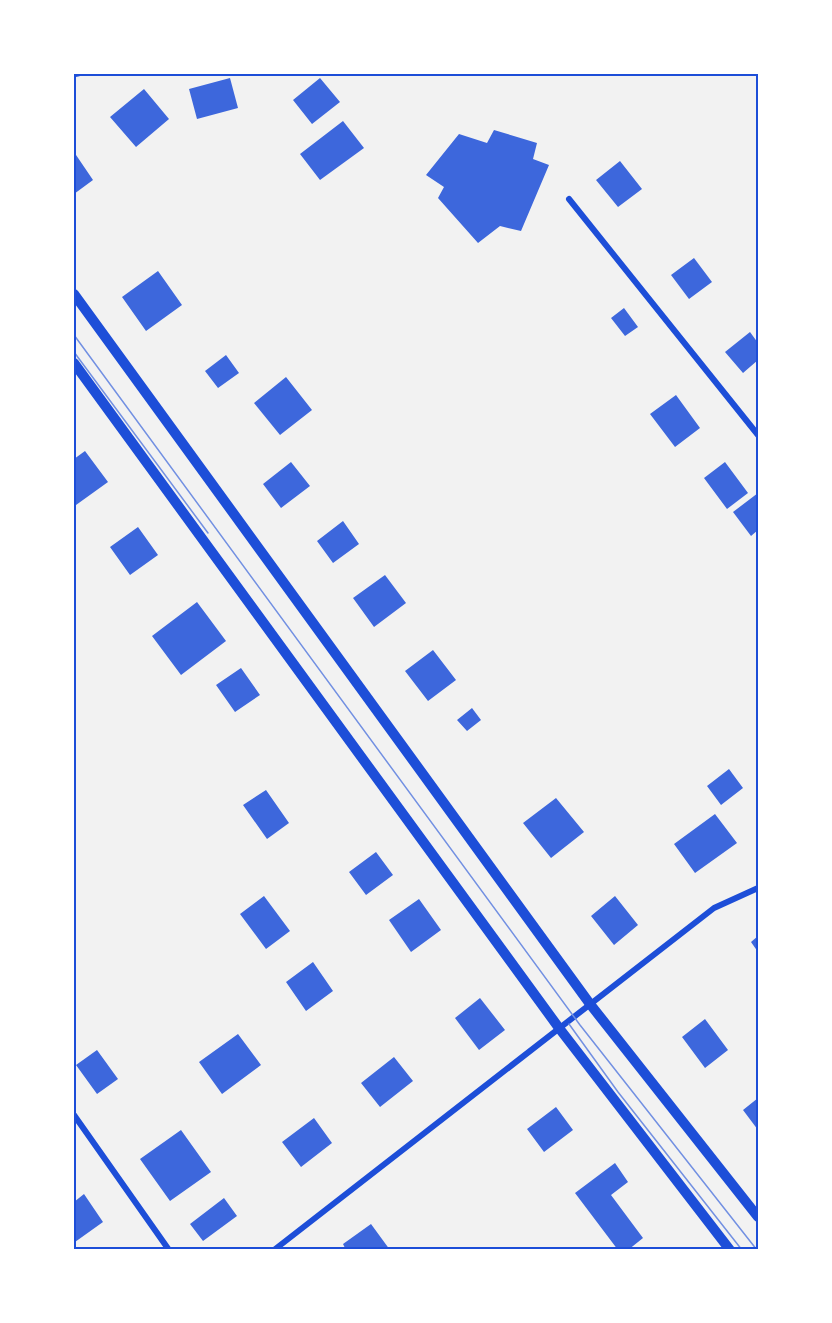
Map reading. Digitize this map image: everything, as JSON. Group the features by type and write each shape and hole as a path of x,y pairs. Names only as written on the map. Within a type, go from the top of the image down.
{"street":[{"path":"569,199 759,435"},
{"path":"74,294 590,1004 759,1217"},
{"path":"74,363 559,1028 730,1250"},
{"path":"274,1250 714,908 759,888"},
{"path":"74,1115 169,1250"}],"lane":[{"path":"74,75 79,74"}],"building":[{"path":"230,78 238,108 197,119 189,89"},
{"path":"320,78 340,102 312,124 293,100"},
{"path":"144,89 169,119 136,147 110,117"},
{"path":"343,121 364,148 320,180 300,154"},
{"path":"494,130 537,143 533,159 549,165 521,231 500,226 478,243 438,198 444,187 426,175 459,134 487,143"},
{"path":"74,152 93,180 74,194"},
{"path":"620,161 642,189 618,207 596,180"},
{"path":"694,258 712,282 689,299 671,275"},
{"path":"158,271 182,305 146,331 122,297"},
{"path":"624,308 638,327 625,336 611,318"},
{"path":"750,332 758,343 758,360 743,373 725,352"},
{"path":"226,355 239,373 218,388 205,371"},
{"path":"286,377 312,410 280,435 254,403"},
{"path":"676,395 700,428 675,447 650,414"},
{"path":"85,451 108,482 76,505 74,502 74,459"},
{"path":"291,462 310,486 281,508 263,484"},
{"path":"725,462 748,493 727,509 704,478"},
{"path":"758,493 758,530 751,536 733,512"},
{"path":"343,521 359,544 333,563 317,541"},
{"path":"138,527 158,555 130,575 110,547"},
{"path":"385,575 406,603 374,627 353,598"},
{"path":"197,602 226,641 181,675 152,636"},
{"path":"433,650 456,680 428,701 405,671"},
{"path":"241,668 260,695 235,712 216,685"},
{"path":"472,708 481,720 467,731 457,720"},
{"path":"729,769 743,788 721,805 707,786"},
{"path":"266,790 289,823 267,839 243,805"},
{"path":"556,798 584,832 551,858 523,823"},
{"path":"715,814 737,843 695,873 674,844"},
{"path":"376,852 393,875 366,895 349,872"},
{"path":"264,896 290,931 266,949 240,914"},
{"path":"615,896 638,925 614,945 591,916"},
{"path":"419,899 441,930 411,952 389,920"},
{"path":"758,936 758,952 751,942"},
{"path":"313,962 333,991 306,1011 286,982"},
{"path":"480,998 505,1030 479,1050 455,1018"},
{"path":"705,1019 728,1050 705,1068 682,1037"},
{"path":"238,1034 261,1065 222,1094 199,1062"},
{"path":"97,1050 118,1079 97,1094 76,1065"},
{"path":"394,1057 413,1081 380,1107 361,1083"},
{"path":"758,1098 758,1130 743,1110"},
{"path":"556,1107 573,1130 544,1152 527,1129"},
{"path":"314,1118 332,1143 301,1167 282,1142"},
{"path":"181,1130 211,1172 170,1201 140,1159"},
{"path":"615,1163 628,1182 611,1195 643,1238 628,1250 618,1250 575,1193"},
{"path":"84,1194 103,1222 75,1242 74,1202"},
{"path":"224,1198 237,1216 203,1241 190,1224"},
{"path":"371,1224 390,1250 346,1250 343,1244"}],"tram line":[{"path":"74,335 580,1025 757,1250"},
{"path":"74,352 208,533"},
{"path":"569,1024 618,1092 742,1250"}]}
